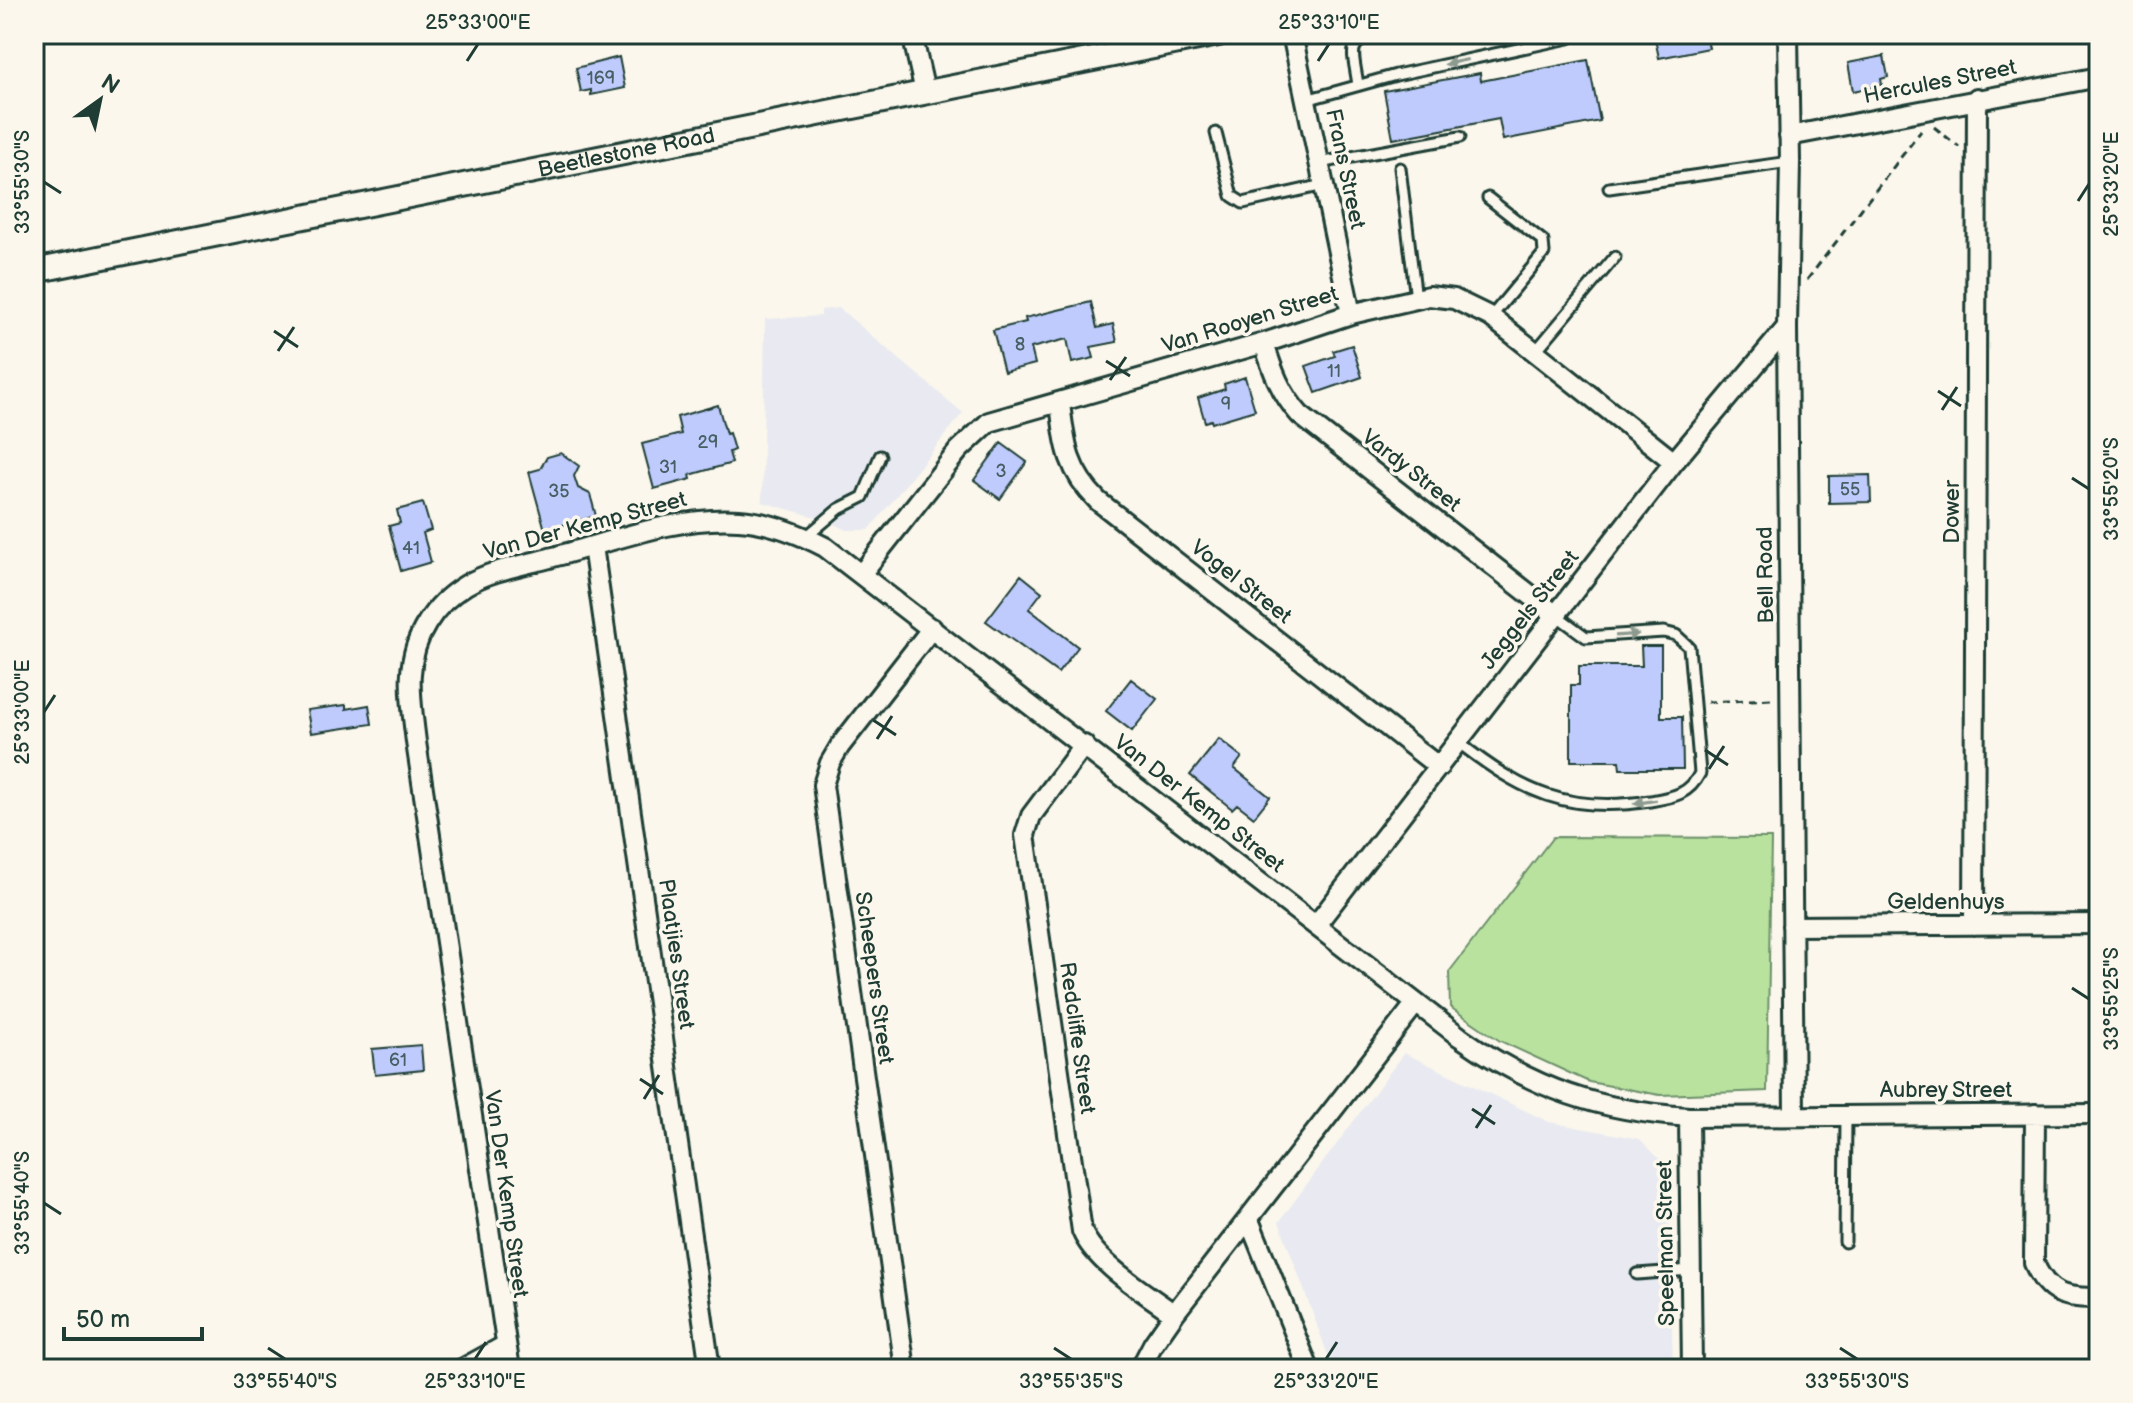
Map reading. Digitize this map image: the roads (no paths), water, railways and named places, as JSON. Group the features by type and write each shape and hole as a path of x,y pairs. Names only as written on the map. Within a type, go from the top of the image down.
{"street":[{"path":"912,34 925,92"},
{"name":"Beetlestone Road","path":"34,271 1218,34"},
{"name":"Frans Street","path":"1292,34 1351,314"},
{"name":"Bell Road","path":"1788,34 1790,162 1787,327 1794,1115"},
{"name":"Hercules Street","path":"1789,136 2099,77"},
{"name":"Dower","path":"1974,925 1977,98"},
{"name":"Van Rooyen Street","path":"862,573 976,432 1002,417 1264,343 1351,314 1429,296 1454,299 1491,317 1674,462"},
{"name":"Jeggels Street","path":"1316,925 1674,462 1787,327"},
{"name":"Vardy Street","path":"1264,343 1280,388 1300,415 1556,615"},
{"name":"Vogel Street","path":"1060,403 1064,443 1070,462 1083,486 1098,501 1439,767"},
{"name":"Van Der Kemp Street","path":"510,1369 504,1346 416,742 410,666 428,621 453,594 467,585 511,569 679,524 718,519 760,522 806,537 862,573 1416,1003 1497,1062 1560,1093 1625,1111 1689,1117 1794,1115"},
{"name":"Plaatjies Street","path":"593,546 710,1369"},
{"name":"Scheepers Street","path":"905,1369 823,785 840,746 932,628"},
{"name":"Redcliffe Street","path":"1084,745 1031,816 1025,835 1082,1231 1086,1240 1105,1260 1174,1314"},
{"name":"Geldenhuys","path":"1792,926 2099,924"},
{"path":"1140,1369 1174,1314 1416,1003"},
{"path":"2035,1114 2034,1263 2039,1274 2056,1292 2072,1297 2099,1298"},
{"name":"Aubrey Street","path":"1794,1115 2099,1114"},
{"name":"Speelman Street","path":"1689,1117 1692,1369"},
{"path":"1249,1220 1309,1369"},
{"path":"462,1369 504,1346"}],"lane":[{"path":"1358,85 1353,51 1355,43 1384,34"},
{"path":"1530,34 1532,46"},
{"path":"1306,100 1358,85 1569,38"},
{"path":"1216,133 1232,196 1236,201 1243,203 1324,185"},
{"path":"1319,163 1460,137"},
{"path":"1609,188 1790,162"},
{"path":"1400,168 1416,299"},
{"path":"1488,198 1543,241 1545,247 1544,253 1491,317"},
{"path":"1535,352 1615,257"},
{"path":"806,537 839,509 863,497 880,456"},
{"path":"1458,742 1496,772 1545,795 1579,804 1634,804 1675,797 1687,791 1700,773 1689,647 1676,635 1664,632 1586,637 1556,615"},
{"path":"1845,1242 1846,1115"},
{"path":"1637,1274 1691,1270"}]}
